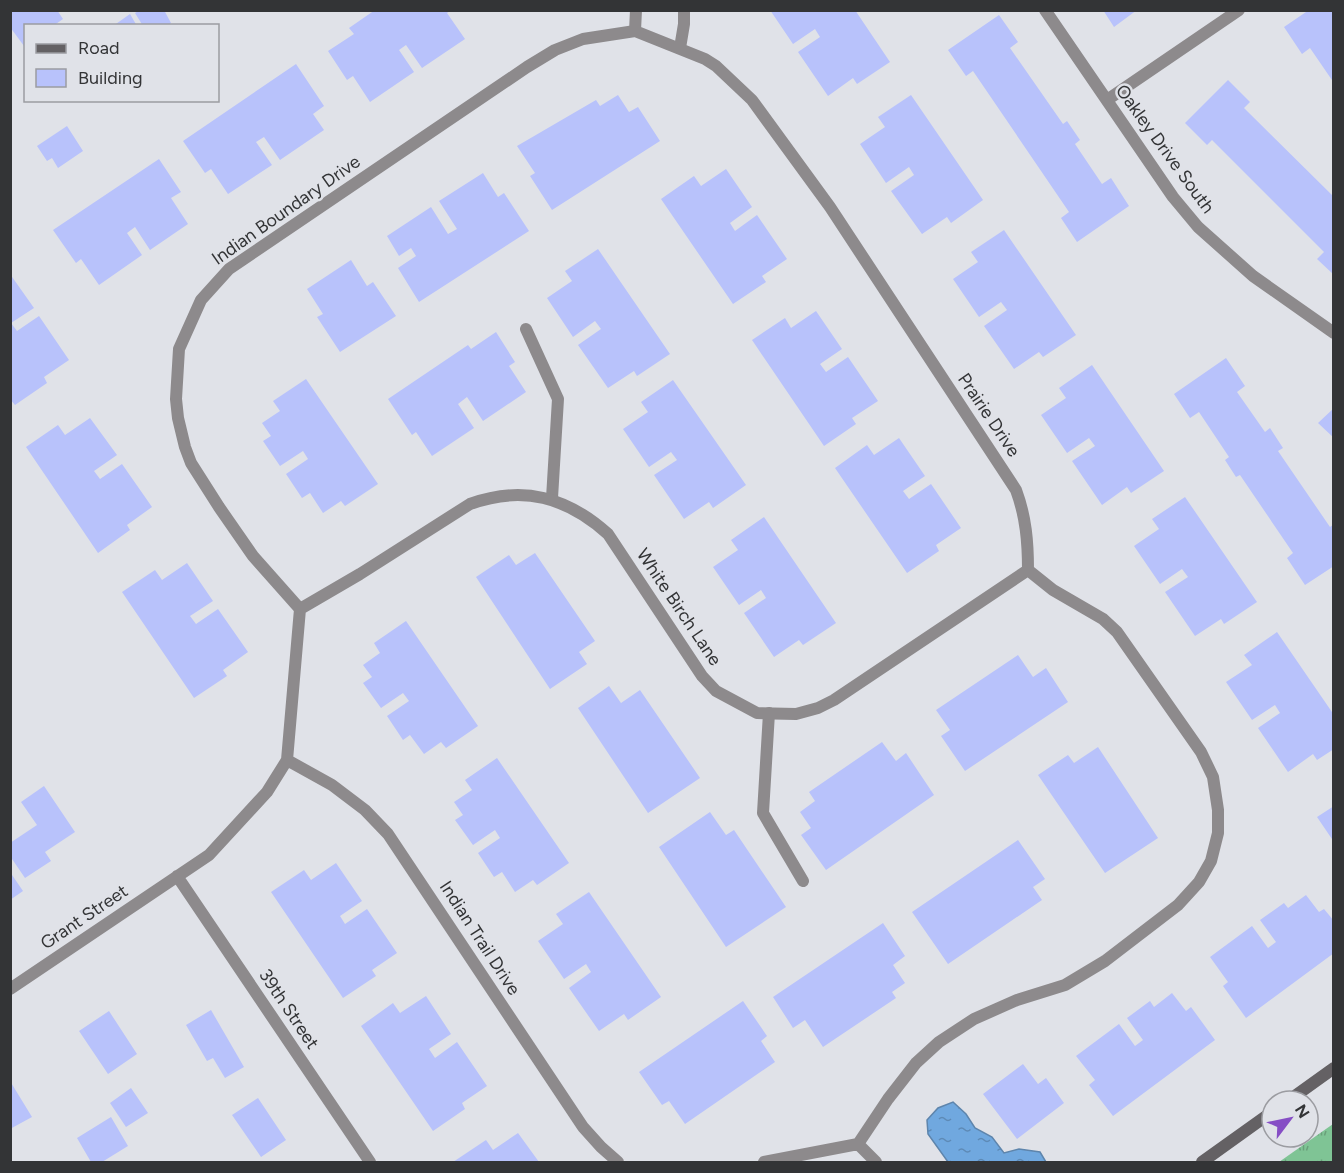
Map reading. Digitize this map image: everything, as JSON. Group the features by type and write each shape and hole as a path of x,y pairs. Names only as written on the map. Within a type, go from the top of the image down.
{"main road":[{"path":"1305,1089 1334,1068"},
{"path":"1202,1162 1260,1121"}],"street":[{"path":"635,31 636,10"},
{"path":"680,48 684,10"},
{"name":"Oakley Drive South","path":"1045,10 1173,196 1198,227 1253,276 1334,333"},
{"path":"1107,100 1239,10"},
{"name":"Indian Boundary Drive","path":"300,609 253,556 191,463 185,447 176,399 180,349 201,300 229,269 555,50 583,39 635,31 666,42"},
{"name":"Prairie Drive","path":"666,42 716,66 752,99 830,207 1016,490 1025,514 1028,570"},
{"path":"526,329 558,399 552,498"},
{"name":"White Birch Lane","path":"300,609 470,504 485,498 516,495 552,498 593,520 608,534 702,676 716,691 757,712 796,714 818,708 834,700 1028,570"},
{"path":"764,1162 858,1144 888,1098 916,1064 939,1042 974,1019 1017,1000 1065,985 1105,961 1165,916 1199,882 1211,861 1218,834 1218,810 1213,777 1201,752 1117,632 1103,619 1053,590 1028,570"},
{"path":"177,876 208,855 243,820 267,792 286,760 300,609"},
{"path":"769,713 763,813 802,881"},
{"name":"Indian Trail Drive","path":"286,760 340,791 366,810 388,834 583,1126 618,1162"},
{"name":"Grant Street","path":"10,989 177,876"},
{"name":"39th Street","path":"177,876 370,1162"},
{"path":"858,1144 876,1162"}],"green space":[{"path":"1333,1124 1333,1162 1279,1162 1297,1149 1320,1149 1320,1133"}],"water":[{"path":"953,1102 966,1114 975,1128 992,1137 1004,1153 1019,1149 1040,1152 1046,1162 948,1162 928,1134 927,1120 938,1108"}],"building":[{"path":"10,10 57,10 63,19 56,24 24,24 24,46 10,27"},
{"path":"140,10 164,10 171,23 142,24 135,13"},
{"path":"375,10 451,10 447,13 465,39 422,68 406,45 399,50 414,72 370,102 353,76 347,80 328,51 354,34 349,28"},
{"path":"770,10 855,10 890,62 857,84 853,78 828,96 798,52 820,37 815,29 793,44"},
{"path":"1103,10 1137,10 1114,27"},
{"path":"1309,10 1334,10 1334,83 1310,48 1302,54 1284,27"},
{"path":"130,14 136,24 116,24"},
{"path":"999,15 1018,42 1010,48 1063,124 1067,121 1080,140 1075,144 1102,184 1111,178 1129,206 1077,242 1061,218 1069,212 973,71 966,76 948,50"},
{"path":"296,64 324,106 313,114 324,130 280,160 264,137 256,142 272,165 228,194 211,169 205,173 183,141"},
{"path":"1228,80 1250,102 1244,108 1334,197 1334,275 1317,259 1324,252 1212,140 1207,145 1185,123"},
{"path":"618,95 629,112 638,107 660,141 552,210 530,176 535,173 517,146 596,100 600,106"},
{"path":"911,95 983,200 951,223 947,217 922,234 891,191 914,175 909,167 886,183 860,144 885,127 878,117"},
{"path":"67,126 83,151 58,168 52,158 47,161 37,146"},
{"path":"159,159 181,192 171,198 188,224 150,250 135,227 127,233 142,255 99,285 81,259 76,263 53,230"},
{"path":"726,169 752,207 730,223 735,231 757,215 787,259 762,276 766,282 733,304 661,199 694,176 701,186"},
{"path":"483,173 498,197 504,193 529,231 419,302 398,268 416,256 411,248 399,256 387,236 431,207 448,234 457,229 439,201"},
{"path":"1004,230 1076,335 1043,357 1039,352 1014,369 984,326 1007,310 1001,302 979,317 953,279 978,262 971,252"},
{"path":"598,249 670,354 637,376 634,371 608,388 578,345 601,329 595,321 573,337 547,298 572,281 565,271"},
{"path":"351,260 367,286 373,282 396,316 340,352 317,317 323,314 307,289"},
{"path":"10,274 34,308 11,323 17,331 39,316 69,360 44,377 47,383 15,405 10,399"},
{"path":"816,311 842,349 820,364 826,372 848,357 878,401 852,418 856,424 824,446 752,340 785,318 791,328"},
{"path":"496,332 515,362 509,366 526,392 483,421 467,397 458,404 474,428 432,456 416,432 412,435 388,399 468,345 471,349"},
{"path":"1226,358 1245,386 1237,392 1265,432 1270,428 1283,448 1278,451 1330,527 1334,524 1334,566 1305,585 1287,558 1293,553 1240,475 1236,477 1225,460 1229,457 1199,412 1190,418 1174,394"},
{"path":"1092,365 1164,471 1131,493 1127,487 1102,505 1072,461 1095,446 1089,438 1067,453 1041,415 1066,398 1059,388"},
{"path":"306,379 378,484 345,506 341,501 323,513 310,493 302,498 286,474 308,459 303,451 280,466 263,441 271,436 262,423 280,411 273,401"},
{"path":"673,380 746,485 713,508 709,502 684,519 654,475 677,460 671,452 649,467 623,429 648,412 641,402"},
{"path":"1334,408 1334,438 1318,423"},
{"path":"90,418 117,455 94,471 100,479 122,464 152,507 127,525 130,530 98,553 26,447 58,425 65,435"},
{"path":"899,438 925,476 903,491 909,499 931,484 961,528 936,545 939,551 907,573 835,468 867,445 874,455"},
{"path":"1185,497 1257,602 1224,624 1221,619 1195,636 1165,592 1188,577 1182,569 1160,584 1134,546 1159,529 1152,519"},
{"path":"764,517 836,623 803,645 799,640 774,657 744,613 766,598 761,590 739,605 713,567 738,550 731,540"},
{"path":"535,553 595,641 579,652 587,664 550,689 476,577 509,555 516,565"},
{"path":"187,563 213,601 190,616 196,624 218,609 248,652 223,670 227,676 194,698 122,592 155,570 162,580"},
{"path":"406,621 478,726 446,748 441,742 424,754 410,735 403,740 387,716 409,701 403,693 381,708 363,683 372,677 363,665 380,653 374,643"},
{"path":"1277,632 1334,715 1334,749 1317,760 1313,754 1288,772 1258,728 1280,713 1275,705 1252,720 1226,682 1252,665 1244,655"},
{"path":"1018,655 1033,677 1046,668 1068,702 965,771 941,736 950,730 936,710"},
{"path":"609,686 621,703 640,690 700,778 648,813 578,708"},
{"path":"882,742 896,761 906,753 934,795 826,870 801,835 811,828 800,812 815,801 809,792"},
{"path":"1098,747 1158,838 1105,873 1038,775 1068,755 1074,763"},
{"path":"497,758 569,863 537,885 533,880 515,892 502,872 494,877 478,853 500,838 495,830 473,845 455,820 463,815 454,802 472,790 465,780"},
{"path":"44,786 75,832 45,852 51,861 25,878 10,856 10,843 37,825 21,802"},
{"path":"1334,806 1334,842 1317,817"},
{"path":"710,812 726,835 734,830 786,907 726,947 659,847"},
{"path":"1018,840 1045,879 1033,887 1042,900 948,964 912,912"},
{"path":"336,863 362,901 340,916 345,924 367,909 397,953 372,970 376,976 343,998 271,892 304,870 311,880"},
{"path":"10,872 23,891 10,900"},
{"path":"589,892 661,997 628,1020 624,1014 599,1031 569,988 591,972 586,964 564,979 538,941 563,924 556,914"},
{"path":"1306,895 1319,912 1324,909 1334,921 1334,953 1246,1018 1223,986 1228,982 1210,957 1252,926 1268,948 1276,942 1260,920 1284,903 1288,908"},
{"path":"883,923 905,956 893,965 905,983 892,992 896,998 823,1047 805,1020 793,1028 773,997"},
{"path":"1172,993 1186,1011 1191,1007 1215,1040 1113,1116 1089,1085 1095,1080 1076,1056 1119,1024 1135,1046 1143,1040 1127,1018 1150,1001 1154,1007"},
{"path":"426,996 451,1034 429,1049 435,1058 457,1042 487,1086 462,1103 465,1109 433,1131 361,1026 393,1003 400,1013"},
{"path":"743,1001 767,1036 761,1041 775,1062 685,1124 669,1101 662,1105 639,1072"},
{"path":"211,1010 244,1067 225,1078 213,1058 207,1061 186,1025"},
{"path":"109,1011 137,1054 108,1074 79,1031"},
{"path":"1023,1064 1038,1084 1046,1078 1064,1103 1017,1139 983,1094"},
{"path":"10,1081 32,1117 10,1129"},
{"path":"131,1088 148,1113 126,1127 110,1103"},
{"path":"258,1098 286,1140 261,1157 232,1115"},
{"path":"111,1117 128,1146 102,1162 91,1162 77,1138"},
{"path":"518,1133 539,1162 453,1162 486,1140 493,1150"}]}
